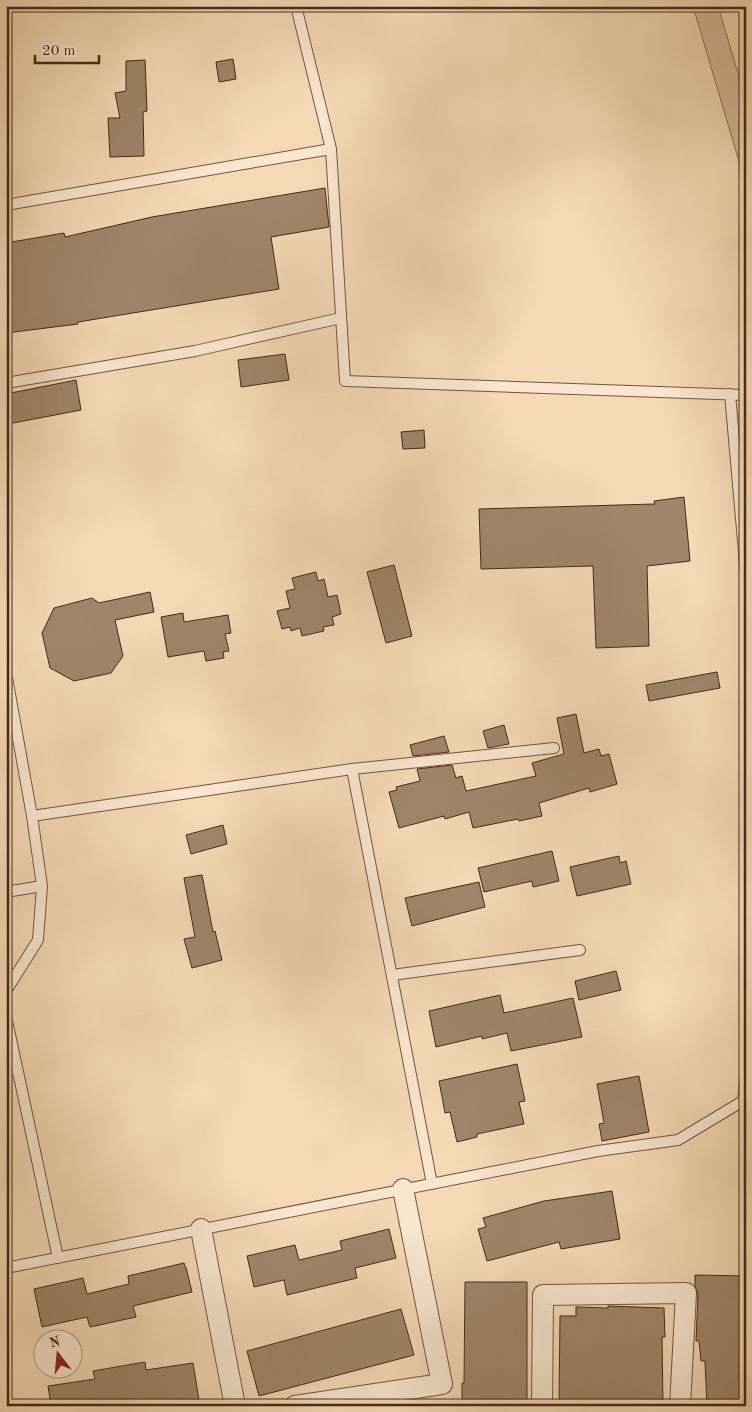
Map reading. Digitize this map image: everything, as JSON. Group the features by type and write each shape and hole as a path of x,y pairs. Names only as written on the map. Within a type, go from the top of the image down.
{"street":[{"path":"294,1406 442,1384 403,1189"},
{"path":"201,1229 235,1406"},
{"path":"542,1406 543,1295 686,1293 680,1406"}],"lane":[{"path":"296,6 330,149 345,381 746,395"},
{"path":"6,205 330,149"},
{"path":"6,383 195,352 341,318"},
{"path":"730,394 746,574"},
{"path":"6,672 32,816 42,886 38,940 6,991"},
{"path":"32,816 352,769 554,748"},
{"path":"352,769 432,1184"},
{"path":"6,892 42,886"},
{"path":"392,975 580,950"},
{"path":"6,1016 58,1258"},
{"path":"6,1268 598,1151 678,1140 743,1101 746,1076"}],"shaded area":[{"path":"693,6 718,6 746,100 746,185"}],"building":[{"path":"233,59 236,79 219,82 216,62"},
{"path":"145,60 147,111 143,112 144,156 110,157 108,118 120,118 115,93 126,91 126,61"},
{"path":"325,188 329,227 271,237 279,289 78,322 78,324 6,333 6,243 64,233 65,237 152,217"},
{"path":"285,354 289,380 241,387 238,360"},
{"path":"76,380 81,410 8,424 6,394"},
{"path":"424,430 425,448 403,449 401,432"},
{"path":"684,497 690,561 647,566 649,646 596,648 593,566 481,569 479,509 655,504 654,501"},
{"path":"394,565 412,636 386,643 367,572"},
{"path":"316,572 318,581 324,579 328,597 337,595 341,614 332,617 334,625 323,627 324,631 302,636 300,628 291,631 290,627 282,629 277,611 290,608 286,591 295,589 292,578"},
{"path":"150,592 154,612 115,620 123,656 111,673 74,681 50,668 42,633 54,608 92,598 99,603"},
{"path":"183,613 184,622 228,615 231,633 225,634 229,651 223,652 224,658 206,661 204,651 168,657 161,617"},
{"path":"717,672 720,688 649,701 646,685"},
{"path":"576,714 584,753 599,749 601,756 609,754 617,784 590,792 589,788 539,803 542,816 519,821 518,819 473,828 469,812 445,819 444,816 399,828 389,792 397,790 396,787 420,781 417,769 452,765 456,778 462,776 466,791 536,776 532,763 564,754 557,718"},
{"path":"504,725 509,744 488,748 483,731"},
{"path":"444,736 449,752 413,756 410,745"},
{"path":"223,825 227,844 191,854 186,835"},
{"path":"552,851 559,881 533,887 532,881 484,892 478,868"},
{"path":"619,856 620,863 626,861 631,884 577,896 570,867"},
{"path":"202,875 213,932 215,931 222,960 192,968 184,939 195,937 184,878"},
{"path":"479,882 485,907 412,926 405,898"},
{"path":"616,971 621,990 579,1000 575,981"},
{"path":"500,995 504,1013 573,998 582,1037 511,1051 507,1033 482,1039 482,1036 436,1047 429,1011"},
{"path":"517,1064 525,1101 519,1102 524,1124 477,1134 477,1137 457,1142 450,1112 445,1113 439,1081"},
{"path":"639,1076 649,1132 602,1141 599,1124 604,1123 597,1084"},
{"path":"612,1191 620,1239 561,1249 559,1242 487,1261 478,1229 486,1227 483,1218 544,1201"},
{"path":"389,1229 396,1258 355,1268 357,1278 287,1295 284,1280 254,1287 247,1256 295,1245 299,1260 342,1250 340,1241"},
{"path":"184,1263 192,1292 133,1306 136,1317 90,1327 87,1317 42,1327 34,1289 83,1278 87,1294 129,1284 128,1276"},
{"path":"695,1275 746,1276 746,1323 744,1323 746,1406 707,1406 705,1361 701,1361 699,1341 696,1341 698,1294 695,1286"},
{"path":"465,1282 527,1282 527,1406 462,1406"},
{"path":"608,1306 664,1308 665,1337 662,1337 663,1406 559,1406 560,1316 576,1316 576,1307 608,1308"},
{"path":"401,1309 414,1355 259,1396 247,1351"},
{"path":"145,1362 146,1370 193,1363 199,1400 164,1406 51,1406 48,1386 95,1379 93,1371"}]}
